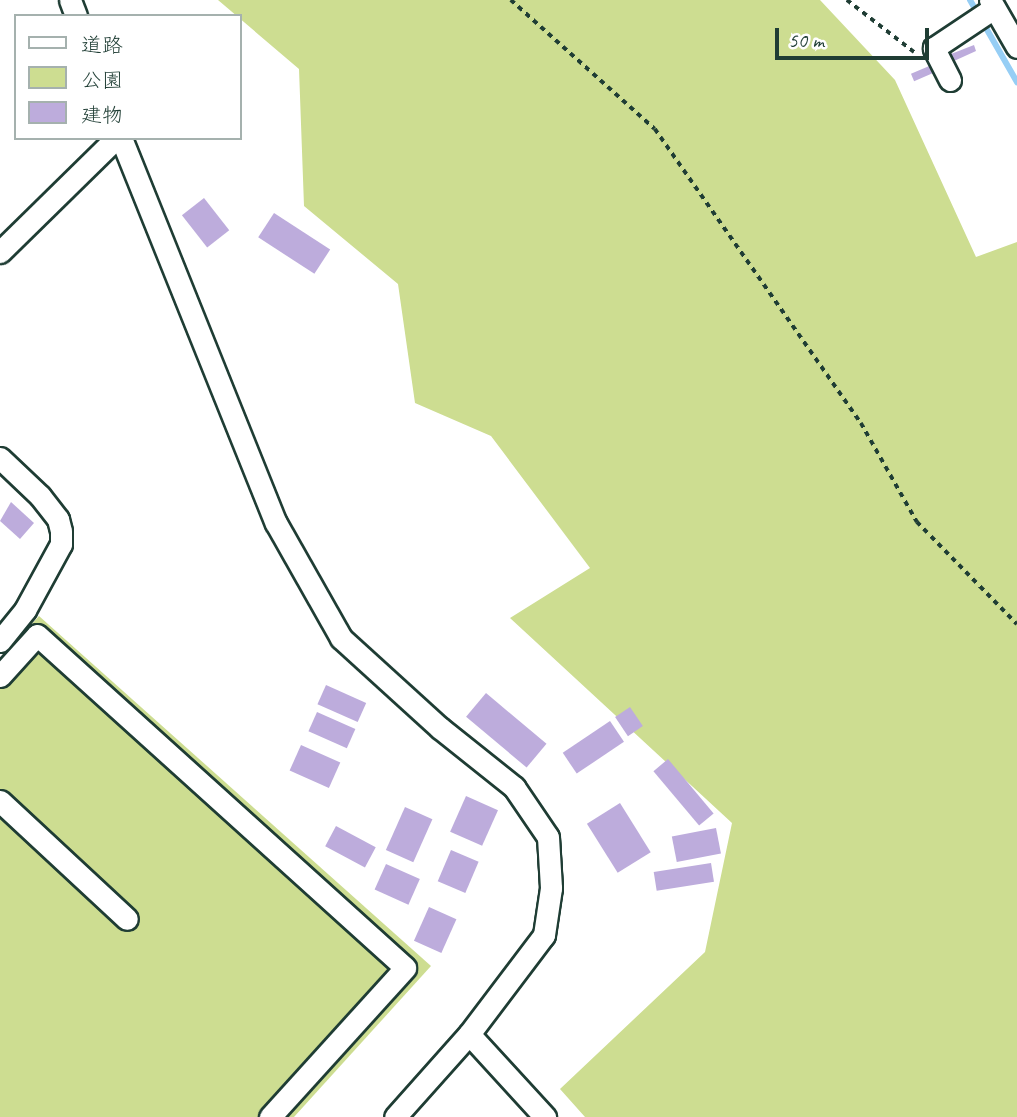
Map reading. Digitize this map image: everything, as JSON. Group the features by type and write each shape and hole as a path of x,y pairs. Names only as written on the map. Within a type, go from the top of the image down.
{"street":[{"path":"950,80 934,48 992,6 1017,47"},
{"path":"0,253 117,140"},
{"path":"120,140 276,523 341,638 440,728 514,787 548,836 551,888 544,935 469,1034 395,1117"},
{"path":"0,458 40,496 58,519 61,531 61,544 26,610 0,642"},
{"path":"0,676 37,635 405,968 270,1117"},
{"path":"0,801 127,919"},
{"path":"469,1034 545,1117"}],"path":[{"path":"511,0 655,129 861,423 917,522 1017,624"},
{"path":"847,0 919,55 934,48"}],"green space":[{"path":"218,0 820,0 895,80 976,257 1017,242 1017,1117 585,1117 560,1089 705,952 732,823 510,618 590,568 491,436 415,403 398,284 304,206 299,69 242,20 242,14 234,14"},
{"path":"39,616 431,966 294,1117 0,1117 0,659"}],"building":[{"path":"974,45 976,51 954,61 951,54"},
{"path":"934,64 937,71 914,81 911,74"},
{"path":"204,198 229,230 207,248 182,215"},
{"path":"274,213 330,249 314,274 258,237"},
{"path":"11,502 34,523 20,539 0,521"},
{"path":"326,685 366,703 358,722 317,704"},
{"path":"486,693 547,744 527,768 466,717"},
{"path":"630,707 643,726 628,736 615,717"},
{"path":"317,712 355,729 347,748 308,731"},
{"path":"610,721 624,742 577,774 563,753"},
{"path":"301,745 340,762 329,788 290,771"},
{"path":"668,759 714,813 699,826 653,771"},
{"path":"466,796 498,810 482,846 450,832"},
{"path":"620,803 651,852 618,873 587,824"},
{"path":"405,807 432,819 413,862 386,850"},
{"path":"336,826 376,847 365,867 325,846"},
{"path":"716,828 721,854 677,862 672,837"},
{"path":"451,850 479,862 465,893 438,881"},
{"path":"711,863 714,882 657,891 654,872"},
{"path":"386,864 420,879 408,905 375,890"},
{"path":"429,907 456,919 441,953 414,941"}],"waterway":[{"path":"970,0 1017,82"}]}
